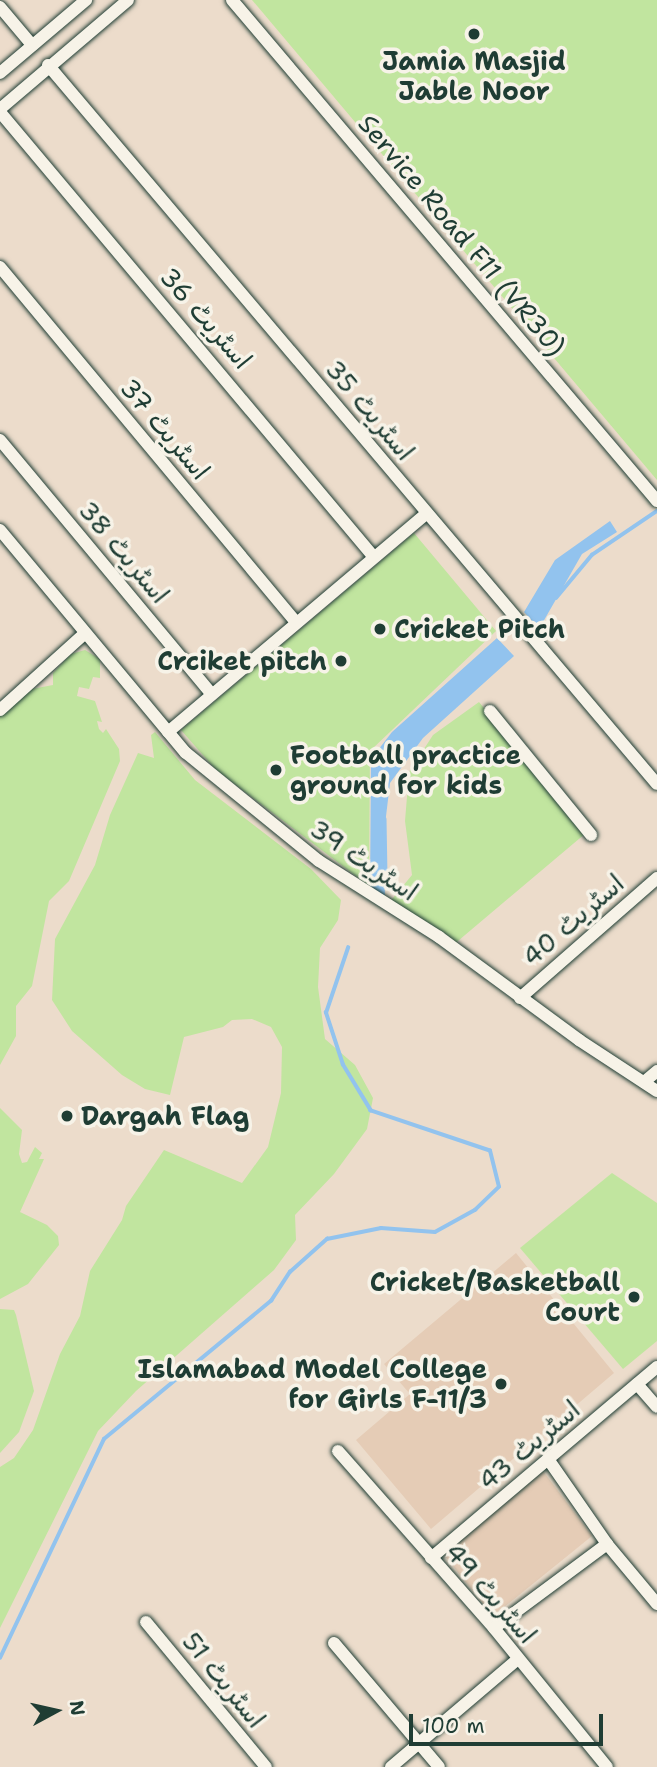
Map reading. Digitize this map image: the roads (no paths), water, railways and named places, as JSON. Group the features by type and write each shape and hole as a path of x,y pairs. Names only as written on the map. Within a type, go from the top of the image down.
{"street":[{"path":"0,73 86,0"},
{"path":"0,111 48,65 128,0"},
{"name":"Service Road F11 (VR30)","path":"232,0 653,496"},
{"path":"0,7 32,45"},
{"name":"اسٹریٹ 35","path":"48,65 657,784"},
{"name":"اسٹریٹ 36","path":"0,111 373,556"},
{"name":"اسٹریٹ 37","path":"0,267 296,621"},
{"name":"اسٹریٹ 38","path":"0,440 212,694"},
{"path":"168,732 296,621 427,513"},
{"name":"اسٹریٹ 39","path":"0,530 84,634 186,753 319,860 452,946 520,998 657,1091"},
{"path":"0,710 84,634"},
{"path":"490,711 591,835"},
{"name":"اسٹریٹ 40","path":"520,998 657,878"},
{"path":"644,1082 657,1072"},
{"name":"اسٹریٹ 43","path":"431,1558 657,1367"},
{"path":"637,1384 657,1407"},
{"name":"اسٹریٹ 49","path":"338,1451 494,1629 607,1767"},
{"path":"548,1459 607,1544 657,1604"},
{"path":"494,1629 607,1544"},
{"name":"اسٹریٹ 51","path":"146,1622 266,1767"},
{"path":"334,1643 439,1767"},
{"path":"391,1767 518,1659"}],"water":[{"path":"610,521 617,532 582,554 539,629 524,612 555,560"},
{"path":"497,638 514,656 423,738 390,783 384,833 385,902 370,893 371,759 392,732"}],"waterway":[{"path":"556,598 592,555 657,511"},
{"path":"385,819 386,879"},
{"path":"0,1658 104,1439 271,1301 290,1272 327,1239 381,1228 435,1232 475,1210 499,1187 490,1151 371,1111 343,1065 326,1013 348,948"}],"place":[{"name":"Jamia Masjid Jable Noor","path":"474,34"},
{"name":"Cricket Pitch","path":"380,629"},
{"name":"Crciket pitch","path":"341,661"},
{"name":"Football practice ground for kids","path":"276,770"},
{"name":"Dargah Flag","path":"67,1116"},
{"name":"Cricket/Basketball Court","path":"634,1297"},
{"name":"Islamabad Model College for Girls F-11/3","path":"501,1384"}]}
